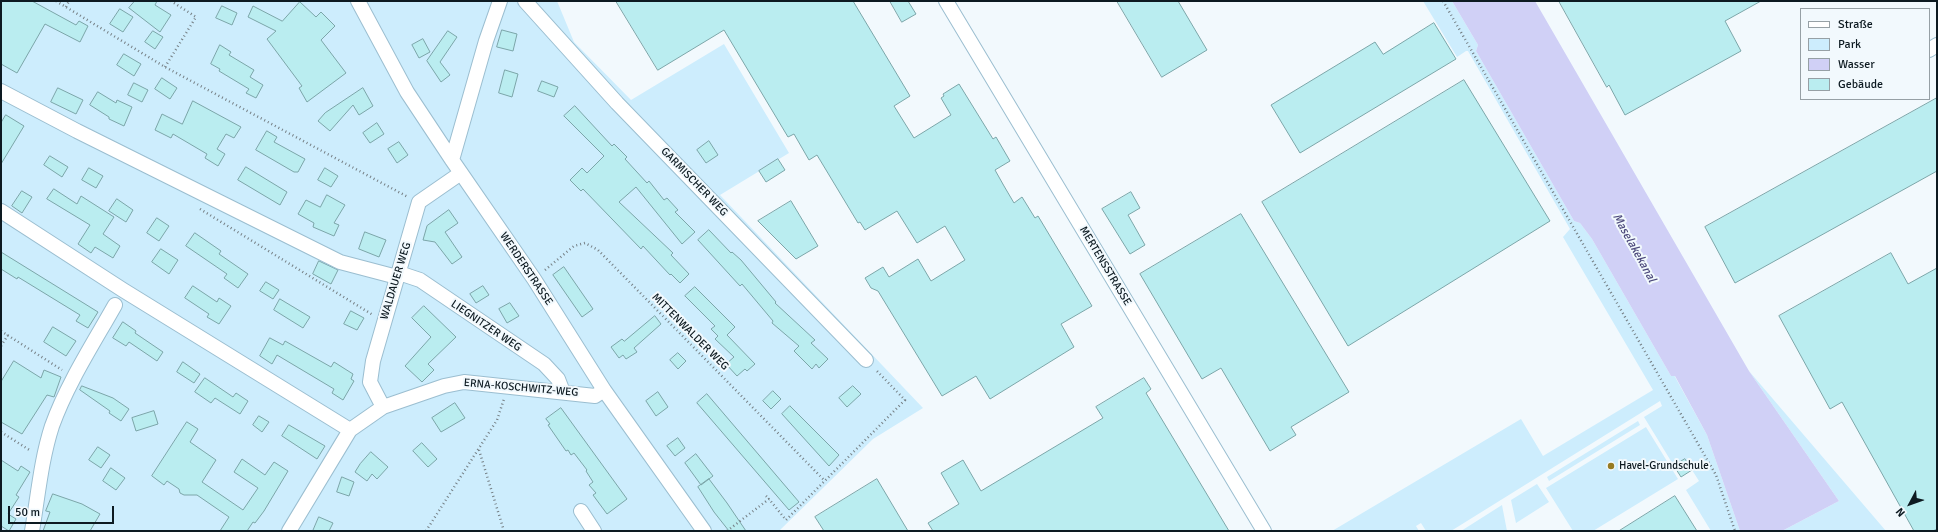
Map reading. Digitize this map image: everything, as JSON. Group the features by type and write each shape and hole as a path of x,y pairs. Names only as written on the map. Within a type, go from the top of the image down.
{"street":[{"name":"WERDERSTRASSE","path":"358,1 407,92 534,279 604,390 704,531"},
{"path":"452,160 486,41 500,1"},
{"name":"GARMISCHER WEG","path":"525,1 617,103 866,360"},
{"name":"MERTENSSTRASSE","path":"946,1 1264,531"},
{"name":"LIEGNITZER WEG","path":"1,91 77,131 340,262 420,280 544,364 558,379 563,392"},
{"path":"419,202 461,172"},
{"name":"WALDAUER WEG","path":"383,407 370,382 373,361 419,202"},
{"path":"1,211 123,290 350,430"},
{"path":"32,531 44,458 60,406 115,305"},
{"name":"ERNA-KOSCHWITZ-WEG","path":"289,531 350,430 383,407 444,386 464,382 595,396 604,390"},
{"path":"581,511 594,531"}],"path":[{"path":"56,1 166,67 357,171 419,202"},
{"path":"66,7 69,1"},
{"path":"166,67 196,17 171,1"},
{"path":"1443,1 1716,475 1735,531"},
{"path":"194,205 384,322"},
{"name":"MITTENWALDER WEG","path":"534,279 574,246 585,243 598,250 825,481"},
{"path":"1,331 74,378"},
{"path":"1,346 8,336"},
{"path":"766,496 786,520 905,400 866,360"},
{"path":"426,531 497,420 508,386"},
{"path":"1,432 44,458"},
{"path":"479,450 504,531"},
{"path":"727,531 769,499"}],"green space":[{"path":"1,1 557,1 574,42 631,100 724,44 789,153 720,195 923,408 873,439 779,531 1,531"},
{"path":"1423,1 1452,1 1478,45 1476,51 1574,221 1580,223 1592,239 1671,376 1674,375 1707,435 1740,531 1711,531 1686,490 1699,481 1685,459 1674,466 1644,417 1662,406 1660,401 1451,531 1426,531 1421,523 1416,526 1419,531 1332,531 1521,419 1543,456 1653,390 1563,237 1570,229 1468,51 1457,57"},
{"path":"1749,371 1886,531 1782,531 1839,501"},
{"path":"1638,421 1640,425 1549,481 1547,477"},
{"path":"1646,427 1678,479 1593,531 1573,531 1546,488"},
{"path":"1537,484 1549,502 1516,523 1511,500"},
{"path":"1502,505 1507,531 1461,531"}],"water":[{"name":"Maselakekanal","path":"1452,1 1535,1 1749,371 1839,501 1782,531 1740,531 1707,435 1675,376 1671,376 1592,239 1580,223 1574,221 1476,51 1478,45"}],"building":[{"path":"1,1 32,1 76,25 79,21 88,26 80,42 45,24 17,73 1,64"},
{"path":"135,1 157,1 155,5 171,15 160,32 129,8"},
{"path":"616,1 853,1 910,96 894,106 914,138 951,115 941,98 944,96 943,94 959,84 993,139 996,137 1010,161 995,170 1004,186 1014,203 1022,197 1035,218 1038,216 1092,306 1061,324 1074,347 990,399 976,376 942,396 878,291 871,288 865,278 883,267 889,277 918,259 931,281 965,260 945,226 917,243 897,211 865,230 860,222 858,223 817,155 809,160 794,134 788,137 724,30 658,70"},
{"path":"890,1 908,1 916,14 902,22"},
{"path":"1117,1 1178,1 1207,50 1162,77"},
{"path":"1559,1 1761,1 1725,21 1741,51 1625,115 1609,85 1607,87"},
{"path":"300,2 316,17 321,12 335,26 321,40 346,73 307,102 299,88 302,86 267,39 276,31 248,17 253,6 282,21"},
{"path":"222,6 237,13 232,25 216,18"},
{"path":"120,9 133,17 123,32 110,24"},
{"path":"1434,23 1456,59 1300,153 1271,105 1375,42 1383,54"},
{"path":"502,30 517,34 513,51 497,47"},
{"path":"153,31 163,37 155,49 145,42"},
{"path":"448,31 457,37 440,62 450,75 441,82 427,61"},
{"path":"423,39 430,52 419,58 412,45"},
{"path":"220,45 231,52 229,55 254,70 250,77 263,85 256,98 246,93 249,89 219,71 220,69 211,64"},
{"path":"124,54 141,64 134,76 117,65"},
{"path":"505,70 518,74 512,97 499,93"},
{"path":"162,78 177,88 170,99 155,89"},
{"path":"1464,80 1550,221 1348,346 1262,202"},
{"path":"542,81 558,87 554,97 538,91"},
{"path":"134,83 148,90 142,102 128,95"},
{"path":"58,88 83,100 76,114 51,102"},
{"path":"363,88 373,106 359,115 353,105 330,131 318,121 325,113"},
{"path":"98,92 116,103 117,100 132,107 124,126 109,119 109,117 90,105"},
{"path":"1937,98 1937,171 1735,283 1705,227"},
{"path":"193,101 241,127 234,138 226,134 217,149 225,154 218,166 205,158 207,154 173,134 171,138 155,130 162,114 182,124"},
{"path":"575,106 612,146 614,144 627,157 625,159 647,183 649,181 664,200 667,198 678,210 675,212 695,232 682,244 636,187 619,202 673,253 671,255 689,274 680,283 671,274 670,275 643,246 641,249 583,189 581,191 570,180 582,168 587,173 604,156 564,116"},
{"path":"6,115 24,126 1,164 1,123"},
{"path":"377,123 384,134 370,143 363,133"},
{"path":"267,131 277,137 274,142 305,159 298,172 294,172 256,150"},
{"path":"709,141 718,155 706,163 697,150"},
{"path":"399,142 408,155 397,163 388,149"},
{"path":"50,156 68,167 62,177 44,165"},
{"path":"778,159 785,170 766,182 759,171"},
{"path":"246,167 287,192 280,205 238,180"},
{"path":"89,168 103,176 96,188 82,180"},
{"path":"325,168 338,176 331,187 318,180"},
{"path":"54,189 77,204 81,196 114,217 103,234 120,246 113,258 95,247 91,253 78,244 90,225 47,199"},
{"path":"22,191 32,197 22,213 12,206"},
{"path":"1131,192 1140,208 1128,215 1145,245 1130,254 1102,209"},
{"path":"327,195 345,205 334,223 339,225 334,236 313,227 314,223 298,214 306,200 320,207"},
{"path":"117,199 133,210 126,222 109,211"},
{"path":"791,201 818,246 796,259 758,221"},
{"path":"449,210 458,223 445,232 462,257 452,264 435,242 423,240 427,226"},
{"path":"1241,214 1349,392 1291,427 1296,435 1270,451 1221,368 1202,379 1140,274"},
{"path":"157,218 169,226 159,241 147,233"},
{"path":"709,230 731,253 732,252 741,260 776,302 775,303 815,340 811,343 828,359 819,368 816,364 812,369 794,351 799,346 772,323 773,321 742,284 740,286 698,240"},
{"path":"365,232 386,240 379,257 359,249"},
{"path":"195,233 221,251 219,254 248,274 238,288 224,278 227,274 186,246"},
{"path":"161,249 178,260 169,274 152,262"},
{"path":"1,252 98,312 88,328 76,321 80,315 18,277 17,279 1,269"},
{"path":"1891,253 1908,284 1937,268 1937,529 1933,531 1914,531 1842,402 1830,409 1779,316"},
{"path":"319,261 338,270 331,284 313,274"},
{"path":"564,267 593,309 582,317 553,275"},
{"path":"266,282 279,290 273,299 260,291"},
{"path":"193,286 217,302 219,298 231,306 219,324 207,317 209,314 185,298"},
{"path":"483,286 489,295 476,303 470,294"},
{"path":"695,287 735,327 727,335 755,364 747,371 745,369 737,376 726,364 734,357 715,339 718,336 711,329 715,326 685,296"},
{"path":"280,299 310,317 303,328 274,310"},
{"path":"510,303 519,316 507,323 499,309"},
{"path":"424,306 456,337 428,364 434,370 422,382 405,366 431,337 412,318"},
{"path":"351,311 364,318 357,330 344,324"},
{"path":"655,316 661,324 634,348 637,352 626,359 623,355 619,358 611,347 622,339 624,341"},
{"path":"123,322 136,331 135,333 163,352 157,361 129,342 126,346 113,338"},
{"path":"53,327 76,341 66,356 44,342"},
{"path":"270,338 283,345 285,341 331,367 334,362 353,374 351,379 354,381 343,400 332,393 334,389 277,355 272,364 260,356"},
{"path":"678,353 686,361 678,369 670,360"},
{"path":"14,361 41,378 44,370 61,377 54,397 47,395 22,434 1,422 1,382"},
{"path":"183,362 200,374 194,383 177,372"},
{"path":"205,378 233,397 236,393 248,401 240,414 215,398 211,403 195,392"},
{"path":"1144,378 1151,389 1146,393 1229,531 933,531 928,523 959,504 941,473 963,460 981,491 1103,418 1096,407"},
{"path":"82,386 113,398 129,409 121,421 109,413 110,411 80,390"},
{"path":"853,386 861,394 847,407 839,398"},
{"path":"773,391 781,399 771,409 763,401"},
{"path":"658,392 668,407 656,416 646,401"},
{"path":"707,394 799,502 789,510 697,403"},
{"path":"455,403 465,418 441,432 432,418"},
{"path":"790,406 839,455 829,466 782,414"},
{"path":"561,408 627,499 607,514 593,495 596,493 589,485 593,482 586,471 587,470 574,453 571,455 568,450 566,451 548,425 550,424 546,419"},
{"path":"154,411 158,424 136,431 132,418"},
{"path":"259,416 269,422 262,432 253,425"},
{"path":"187,422 198,429 190,442 216,460 202,482 243,510 258,488 234,472 242,459 265,475 274,462 288,471 264,511 255,523 253,522 247,531 220,531 229,517 197,495 184,495 180,493 179,489 167,481 164,485 152,476"},
{"path":"289,425 325,446 317,459 282,436"},
{"path":"678,438 685,448 675,456 667,446"},
{"path":"422,443 437,459 428,467 413,451"},
{"path":"98,447 110,455 101,468 89,460"},
{"path":"371,452 388,467 377,479 372,474 367,481 355,472"},
{"path":"696,454 713,476 701,485 685,463"},
{"path":"1685,459 1692,470 1681,477 1674,466"},
{"path":"1,460 18,471 21,466 30,472 16,495 19,497 8,514 16,519 9,531 1,526"},
{"path":"111,468 125,478 116,490 103,481"},
{"path":"342,477 354,482 349,496 337,492"},
{"path":"709,479 746,531 729,531 714,512 698,487"},
{"path":"877,479 908,531 824,531 815,517"},
{"path":"53,494 82,504 100,514 90,531 43,531 50,512 46,511"},
{"path":"1675,496 1697,531 1619,531"},
{"path":"319,517 333,523 329,531 313,531"}],"place":[{"name":"Havel-Grundschule","path":"1611,466"}]}
